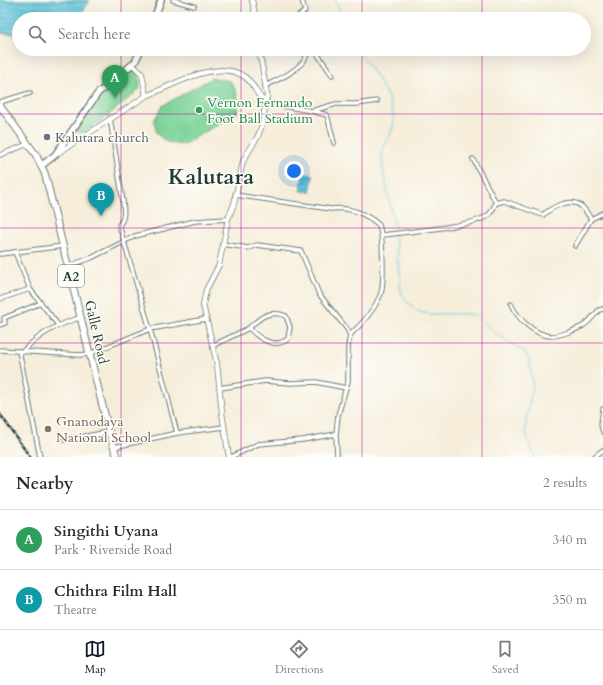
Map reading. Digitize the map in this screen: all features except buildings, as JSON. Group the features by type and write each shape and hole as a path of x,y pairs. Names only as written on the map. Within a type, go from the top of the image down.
{"highway":[{"name":"Galle Road","path":"0,106 28,144 41,166 69,266 82,317 89,354 116,457"}],"main road":[{"path":"157,12 161,0"},
{"path":"41,166 55,155 98,93 132,64 137,56"}],"street":[{"path":"173,0 194,6"},
{"path":"252,0 255,12"},
{"path":"302,0 305,11 304,12"},
{"path":"260,56 266,102 258,136 243,161 222,244 219,265 206,290 203,306 214,345 224,427 230,457 258,444 303,440 336,434"},
{"path":"265,86 283,78 304,61 306,56"},
{"path":"319,56 332,75"},
{"path":"132,64 142,74 146,96"},
{"path":"55,155 146,96 189,77 222,70 244,76 252,83 261,99 266,102 327,115 334,142"},
{"path":"0,102 30,92"},
{"path":"312,111 336,104 356,104 377,101"},
{"path":"110,118 123,202 124,216 119,225 150,329 177,433"},
{"path":"0,155 28,144"},
{"path":"473,158 496,203"},
{"path":"235,194 331,208 344,208 352,210 379,225 382,235 381,295 365,321 350,335"},
{"path":"496,203 504,202 543,215 553,207 574,203 581,206 591,219"},
{"path":"382,235 478,220 488,216 496,203"},
{"path":"575,246 591,219 603,213"},
{"path":"69,266 124,243 135,236 195,221 228,219"},
{"path":"222,244 248,248 257,245 301,251 319,294 347,329 350,335 346,388 338,415 336,434 337,457"},
{"path":"0,254 63,246"},
{"path":"15,252 30,289 58,324"},
{"path":"0,299 30,289"},
{"path":"0,324 5,323 4,318 41,303"},
{"path":"511,304 531,328 548,336 556,336 580,328 599,310 603,310"},
{"path":"214,345 249,328 258,319 272,313 286,316 290,327 288,339 277,345 267,341 249,328"},
{"path":"21,351 37,337 58,324 82,317"},
{"path":"0,350 80,355 89,354 150,329 206,319"},
{"path":"21,351 40,457"},
{"path":"220,388 265,380 290,383 316,382 346,388"},
{"path":"603,409 601,424 603,432"},
{"path":"114,447 177,433 224,427"},
{"path":"64,440 109,432"},
{"path":"594,457 603,450"}],"green space":[{"path":"132,70 137,74 140,81 139,90 101,121 83,133 76,131 76,125 102,96 116,82"},
{"name":"Vernon Fernando Foot Ball Stadium","path":"212,78 230,81 237,96 237,113 184,144 167,142 157,134 154,121 162,106"}],"water":[{"path":"0,0 90,0 83,12 12,12 12,34 0,33"},
{"path":"303,174 313,175 310,192 301,191"}],"waterway":[{"path":"335,0 341,12"},
{"path":"363,56 387,96 393,117 392,131 382,154 384,176 395,231"},
{"path":"395,234 401,292 408,303 418,311 428,314 469,314 477,316 494,332 526,353 529,359 533,385 526,420 526,434 535,457"}],"railway":[{"path":"0,414 30,457"}],"place":[{"name":"Singithi Uyana","path":"115,98"},
{"name":"Vernon Fernando Foot Ball Stadium","path":"199,110"},
{"name":"Kalutara church","path":"47,137"},
{"name":"Chithra Film Hall","path":"101,216"},
{"name":"Gnanodaya National School","path":"48,429"}],"district":[{"name":"Kalutara","path":"211,176"}]}
